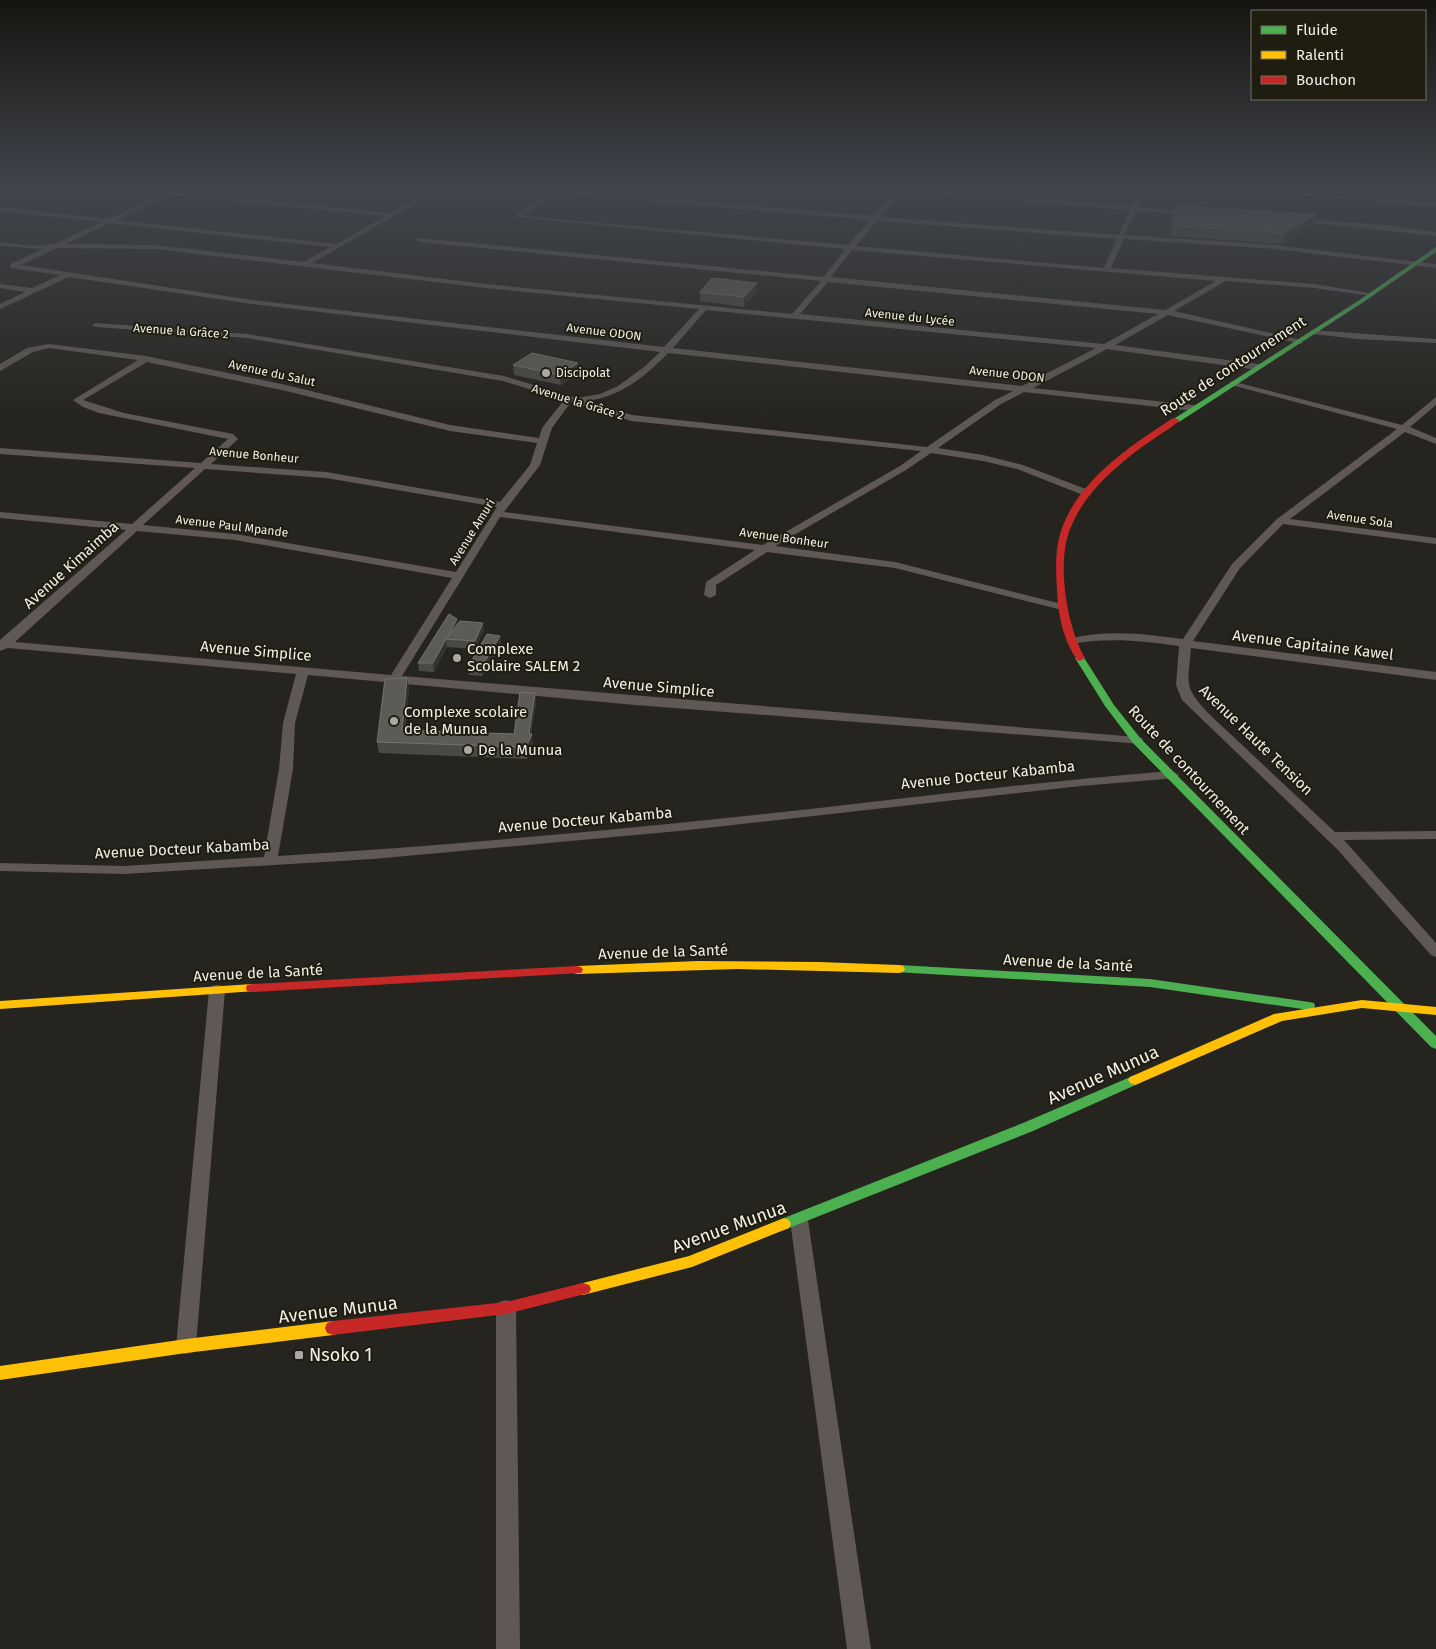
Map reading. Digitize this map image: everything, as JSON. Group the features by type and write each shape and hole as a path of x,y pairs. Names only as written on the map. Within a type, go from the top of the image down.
{"street":[{"name":"Avenue ODON","path":"15,265 13,266 262,303 664,351 1194,408"},
{"name":"Avenue du Lycée","path":"304,265 704,308 1138,350 1258,367"},
{"path":"680,265 1166,312 1299,342"},
{"path":"793,317 837,265"},
{"path":"1051,265 1226,278 1372,294"},
{"path":"1107,270 1109,265"},
{"path":"1403,265 1436,273"},
{"path":"1411,266 1419,265"},
{"name":"Route de contournement","path":"1411,266 1299,342 1154,434 1116,462 1087,493 1065,532 1060,560 1062,607 1072,641 1101,693 1138,741 1436,1044"},
{"path":"0,307 68,274"},
{"path":"710,594 710,584 762,549 930,450 998,402 1102,348 1226,278"},
{"path":"0,286 34,291"},
{"path":"575,399 605,395 624,386 643,373 704,308"},
{"name":"Avenue la Grâce 2","path":"96,325 247,336 345,354 406,362 504,379 575,399 618,416 631,418 930,450 983,458 1020,467 1087,493"},
{"path":"1314,332 1343,336 1436,340"},
{"name":"Avenue du Salut","path":"0,368 30,350 50,346 146,359 286,388 450,428 542,441"},
{"name":"Avenue Kimaimba","path":"1,646 207,465 233,437 128,417 86,406 77,400 146,359"},
{"path":"1234,383 1404,428 1436,441"},
{"name":"Avenue Amuri","path":"394,680 501,509 535,465 542,441 551,422 575,399"},
{"name":"Avenue Haute Tension","path":"1436,400 1404,428 1281,521 1236,566 1185,645 1182,685 1186,697 1331,836 1436,952"},
{"name":"Avenue Bonheur","path":"0,451 326,475 501,509 762,549 894,565 1062,607"},
{"name":"Avenue Paul Mpande","path":"0,515 235,537 460,576"},
{"name":"Avenue Sola","path":"1281,521 1436,541"},
{"path":"1072,641 1115,635 1185,645"},
{"name":"Avenue Capitaine Kawel","path":"1185,645 1436,676"},
{"name":"Avenue Simplice","path":"1,646 1138,741"},
{"path":"270,862 286,769 289,723 304,672"},
{"name":"Avenue Docteur Kabamba","path":"0,867 124,870 270,862 529,842 1081,782 1172,775"},
{"path":"1331,836 1436,835"},
{"name":"Avenue de la Santé","path":"0,1005 217,990 674,965 816,964 1150,983 1325,1009"},
{"path":"186,1346 217,990"},
{"name":"Avenue Munua","path":"0,1373 186,1346 506,1308 692,1261 799,1220 1028,1127 1279,1017 1362,1004 1436,1010"},
{"path":"799,1220 859,1649"},
{"path":"506,1308 508,1649"}],"building":[{"path":"712,278 757,283 744,297 700,292"},
{"path":"532,353 578,363 560,375 513,365"},
{"path":"449,614 457,619 448,636 460,621 483,623 475,641 446,639 433,663 418,663"},
{"path":"487,634 500,636 481,668 468,667"},
{"path":"407,678 402,730 514,734 520,692 535,693 529,734 532,734 526,747 377,742 385,679"}],"traffic: fast":[{"path":"1176,420 1360,302 1413,265"},
{"path":"1080,658 1110,706 1137,741 1436,1044"},
{"path":"899,969 1150,983 1309,1006"},
{"path":"784,1224 1028,1127 1135,1080"}],"traffic: slow":[{"path":"577,970 738,965 899,969"},
{"path":"0,1005 252,988"},
{"path":"1135,1080 1279,1017 1362,1004 1436,1011"},
{"path":"583,1289 692,1261 784,1224"},
{"path":"0,1373 186,1346 333,1328"}],"traffic: jam":[{"path":"1080,658 1075,650 1066,624 1063,605 1060,560 1065,532 1073,514 1097,482 1127,454 1176,420"},
{"path":"252,988 577,970"},
{"path":"333,1328 506,1308 583,1289"}],"place":[{"name":"Discipolat","path":"546,373"},
{"name":"Complexe Scolaire SALEM 2","path":"457,658"},
{"name":"Complexe scolaire de la Munua","path":"394,721"},
{"name":"De la Munua","path":"468,750"},
{"name":"Nsoko 1","path":"299,1355"}]}
